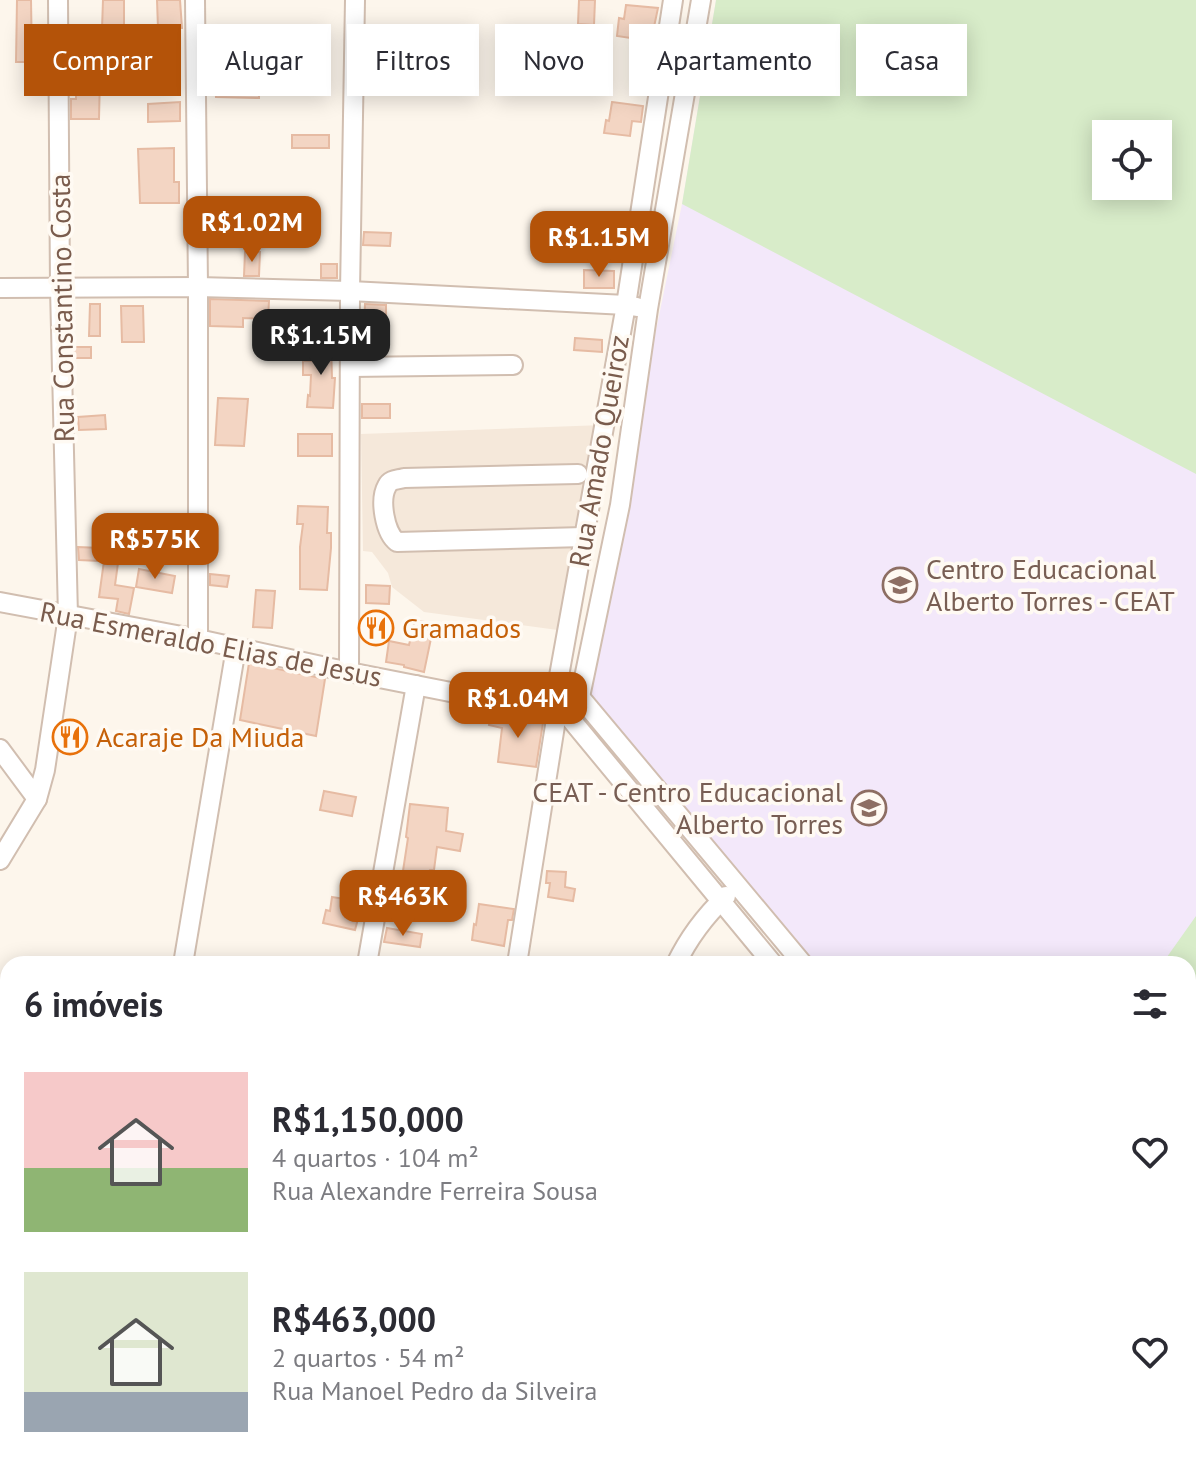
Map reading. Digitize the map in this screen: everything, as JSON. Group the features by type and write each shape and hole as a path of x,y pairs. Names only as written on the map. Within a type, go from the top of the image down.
{"street":[{"name":"Rua Constantino Costa","path":"0,860 37,799 49,743 68,616 60,288 58,0"},
{"path":"195,0 198,639"},
{"path":"349,672 350,291 355,0"},
{"name":"Rua Amado Queiroz","path":"518,956 560,712 559,676 626,305 673,0"},
{"name":"Rua Amado Queiroz","path":"580,697 620,505 648,309 701,0"},
{"path":"0,288 198,287 350,291 626,305 648,309"},
{"path":"351,367 513,365"},
{"path":"578,474 404,478 391,481 387,486 385,518 391,537 397,542 584,537"},
{"name":"Rua Esmeraldo Elias de Jesus","path":"0,602 560,712"},
{"path":"184,956 236,648"},
{"path":"368,956 416,685"},
{"path":"766,956 560,712 580,697 796,956"},
{"path":"0,749 37,799"},
{"path":"681,956 692,937 737,885"}],"shaded area":[{"name":"Centro Educacional Alberto Torres - CEAT","path":"716,0 1196,0 1196,956 807,956 581,695 682,204 700,96 840,96 840,24 712,24"},
{"path":"603,425 565,631 424,612 392,587 388,573 372,552 363,551 361,434"}],"green space":[{"path":"716,0 1196,0 1196,474 682,204 700,96 840,96 840,24 712,24"},
{"path":"1196,916 1196,956 1168,956"}],"building":[{"path":"17,0 31,0 31,24 24,24 24,62 16,62"},
{"path":"103,0 124,0 124,24 102,24"},
{"path":"157,0 180,0 182,28 181,24 158,24"},
{"path":"579,0 595,0 594,24 578,24"},
{"path":"626,5 658,8 655,24 629,24 629,38 617,36 619,18 624,19"},
{"path":"76,96 100,96 99,119 71,119 71,99 76,99"},
{"path":"259,96 259,98 216,97"},
{"path":"180,102 180,121 148,122 148,104"},
{"path":"612,102 643,106 641,122 632,121 630,136 604,133"},
{"path":"292,135 329,135 329,148 292,148"},
{"path":"174,148 174,182 179,182 179,203 140,203 138,149"},
{"path":"364,232 391,233 390,246 363,245"},
{"path":"245,252 260,252 259,276 244,276"},
{"path":"321,264 337,264 337,278 321,278"},
{"path":"584,270 614,271 614,288 584,288"},
{"path":"210,299 269,301 268,319 243,318 243,327 210,326"},
{"path":"90,304 100,304 100,336 89,336"},
{"path":"365,304 386,305 385,355 363,355"},
{"path":"121,306 143,306 144,342 122,342"},
{"path":"575,338 602,340 602,352 574,350"},
{"path":"314,342 331,342 332,378 335,378 333,408 307,407 311,375 303,375 303,361 315,361"},
{"path":"73,347 91,347 91,358 74,358"},
{"path":"218,398 248,399 244,446 215,445"},
{"path":"362,404 390,404 390,418 362,418"},
{"path":"105,415 106,429 79,430 78,417"},
{"path":"298,434 332,434 332,456 298,456"},
{"path":"298,506 328,507 327,533 331,533 331,548 327,590 300,589 303,524 297,524"},
{"path":"146,528 180,528 180,542 146,542"},
{"path":"78,547 100,548 99,561 79,560"},
{"path":"104,561 118,563 115,585 134,588 129,614 116,611 118,599 99,597"},
{"path":"139,569 175,576 172,593 136,587"},
{"path":"210,574 229,576 227,587 210,585"},
{"path":"366,585 390,586 389,604 366,603"},
{"path":"256,590 275,591 272,628 253,627"},
{"path":"415,620 434,624 424,672 386,662 389,641 409,645"},
{"path":"249,663 325,679 316,736 240,720"},
{"path":"491,712 543,723 536,767 498,762 502,728 489,725"},
{"path":"324,791 356,797 352,816 320,810"},
{"path":"410,804 448,808 446,831 463,834 460,851 437,847 434,870 430,870 427,888 401,884"},
{"path":"547,871 566,872 565,887 575,889 573,901 548,897 550,883 546,883"},
{"path":"332,897 364,902 355,930 323,923 326,910 330,911"},
{"path":"479,904 514,909 512,920 508,920 504,946 472,940"},
{"path":"387,928 422,934 420,947 384,942"}],"place":[{"name":"Centro Educacional Alberto Torres - CEAT","path":"900,585"},
{"name":"Gramados","path":"376,628"},
{"name":"Acaraje Da Miuda","path":"70,737"},
{"name":"CEAT - Centro Educacional Alberto Torres","path":"869,808"}]}
